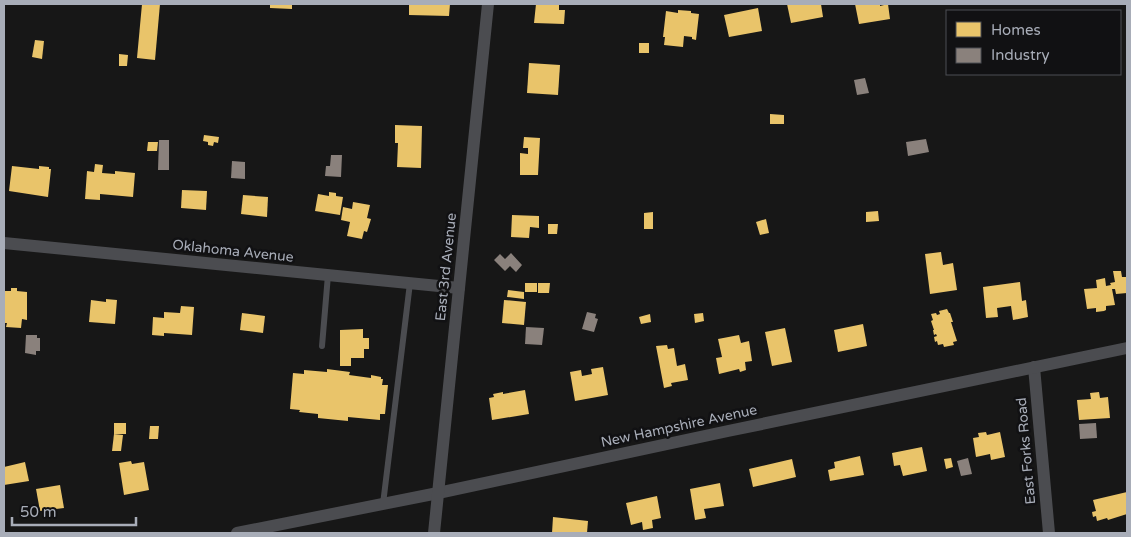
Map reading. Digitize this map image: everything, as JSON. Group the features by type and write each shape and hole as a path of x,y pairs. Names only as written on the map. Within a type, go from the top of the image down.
{"street":[{"name":"East 3rd Avenue","path":"434,533 488,4"},
{"name":"Oklahoma Avenue","path":"4,244 459,288"},
{"name":"New Hampshire Avenue","path":"237,533 438,493 1127,348"},
{"name":"East Forks Road","path":"1034,367 1049,533"}],"lane":[{"path":"322,346 328,276"},
{"path":"383,504 410,283"}],"building: Homes":[{"path":"142,4 160,4 155,60 137,58"},
{"path":"270,4 292,4 292,9 270,8"},
{"path":"409,4 450,4 449,16 409,15"},
{"path":"536,4 559,4 559,10 565,10 564,24 534,23"},
{"path":"787,4 821,4 823,17 791,23"},
{"path":"855,4 880,4 880,6 888,4 890,19 859,24"},
{"path":"758,8 762,31 729,37 724,15"},
{"path":"678,10 699,14 696,40 692,39 692,37 684,36 683,47 664,45 666,11 678,13"},
{"path":"35,40 44,41 42,59 32,57"},
{"path":"639,43 649,43 649,53 639,53"},
{"path":"119,54 128,55 127,66 119,66"},
{"path":"529,63 560,65 558,95 527,93"},
{"path":"770,114 784,115 784,124 770,124"},
{"path":"395,125 422,126 421,168 397,167 398,143 395,143"},
{"path":"204,135 219,137 218,143 214,142 213,146 208,145 208,142 203,141"},
{"path":"524,137 540,138 538,175 520,175 520,153 528,154 528,148 523,148"},
{"path":"148,142 158,142 157,151 147,151"},
{"path":"95,164 103,165 102,173 115,174 115,171 135,173 133,197 100,194 100,200 85,199 87,171 94,172"},
{"path":"12,166 39,169 39,166 49,167 51,169 48,197 9,191"},
{"path":"182,190 207,191 206,210 181,208"},
{"path":"329,192 343,197 340,215 315,211 318,194 329,196"},
{"path":"243,195 268,197 267,217 241,214"},
{"path":"353,202 370,205 367,218 371,219 367,232 364,231 362,239 347,236 350,222 341,220 343,207 352,209"},
{"path":"878,211 879,221 866,222 866,212"},
{"path":"653,212 653,229 644,229 644,213"},
{"path":"512,215 539,216 539,228 530,227 529,238 511,237"},
{"path":"766,219 769,233 760,235 756,222"},
{"path":"548,224 558,224 557,234 548,234"},
{"path":"941,252 943,265 953,263 957,290 930,294 925,254"},
{"path":"1113,271 1121,271 1122,277 1127,277 1127,293 1116,294 1115,289 1112,289 1115,305 1106,306 1104,311 1096,312 1096,308 1087,309 1084,289 1097,288 1096,280 1105,278 1106,286 1111,285 1110,283 1115,282"},
{"path":"1020,282 1022,301 1026,300 1028,317 1013,320 1011,306 997,308 998,317 986,318 983,287"},
{"path":"525,283 537,283 537,292 525,292"},
{"path":"538,283 550,283 549,293 538,293"},
{"path":"11,288 27,292 27,320 22,319 21,328 6,327 7,323 4,323 4,291 11,291"},
{"path":"508,290 524,292 524,299 507,297"},
{"path":"106,299 117,300 115,324 89,322 91,300 106,302"},
{"path":"504,300 526,302 524,325 502,323"},
{"path":"181,306 194,307 192,335 164,333 164,336 152,335 153,317 164,318 164,312 180,313"},
{"path":"947,309 953,322 951,322 957,341 953,342 954,345 944,347 943,344 938,345 937,341 935,342 934,337 937,336 936,334 934,335 931,314 936,313 937,315 940,314 939,311"},
{"path":"242,313 265,316 263,333 240,330"},
{"path":"703,313 704,321 695,323 694,314"},
{"path":"650,314 651,322 641,324 639,317"},
{"path":"863,324 867,346 838,352 834,330"},
{"path":"785,328 792,362 772,366 765,332"},
{"path":"363,329 363,338 369,338 369,349 364,349 364,358 351,358 351,366 340,366 340,330"},
{"path":"739,335 741,343 749,341 752,361 745,362 746,370 740,372 739,369 719,374 716,358 722,357 718,339"},
{"path":"667,345 668,349 674,348 677,366 685,364 688,380 671,383 672,386 664,388 656,346"},
{"path":"603,367 608,395 575,401 570,372 581,370 582,376 592,374 591,369"},
{"path":"327,369 350,372 349,375 371,378 371,375 381,377 383,379 382,385 388,385 385,414 380,414 380,420 348,417 348,421 318,418 318,414 290,409 293,373 304,374 304,370 327,372"},
{"path":"525,390 529,414 492,420 489,398 494,397 493,394"},
{"path":"1099,392 1100,398 1108,397 1110,418 1079,420 1077,400 1091,399 1090,393"},
{"path":"114,423 126,423 126,434 114,434"},
{"path":"150,426 159,426 158,439 149,439"},
{"path":"986,432 987,435 1000,432 1005,457 991,460 990,454 976,457 973,438 979,437 978,433"},
{"path":"114,434 123,435 121,451 112,451"},
{"path":"922,447 927,471 903,476 900,465 894,466 892,453"},
{"path":"860,456 864,475 830,481 828,470 835,468 834,462"},
{"path":"951,458 953,467 946,469 944,459"},
{"path":"792,459 796,477 753,487 749,469"},
{"path":"131,461 132,464 144,462 149,490 124,495 119,463"},
{"path":"25,462 29,481 4,485 4,467"},
{"path":"720,483 724,506 704,509 706,518 695,520 690,489"},
{"path":"60,485 64,508 40,511 36,489"},
{"path":"1127,492 1127,514 1108,520 1107,518 1097,521 1096,516 1093,517 1092,512 1096,511 1093,500"},
{"path":"657,496 661,518 652,520 653,528 643,530 642,522 631,525 626,503"},
{"path":"553,517 588,521 587,533 552,533"}],"building: Industry":[{"path":"865,78 869,93 857,95 854,80"},
{"path":"926,139 929,152 908,156 906,142"},
{"path":"159,140 169,140 169,170 158,170"},
{"path":"331,155 342,155 341,177 325,176 326,166 330,166"},
{"path":"232,161 245,162 245,179 231,178"},
{"path":"511,253 522,265 516,272 510,266 505,271 494,260 500,254 505,259"},
{"path":"587,312 596,314 595,318 598,319 594,332 582,329"},
{"path":"526,327 544,328 542,345 525,344"},
{"path":"26,335 37,335 37,338 40,338 40,351 36,351 36,355 25,353"},
{"path":"1096,423 1097,438 1080,439 1079,424"},
{"path":"968,458 972,474 961,476 957,461"}]}
